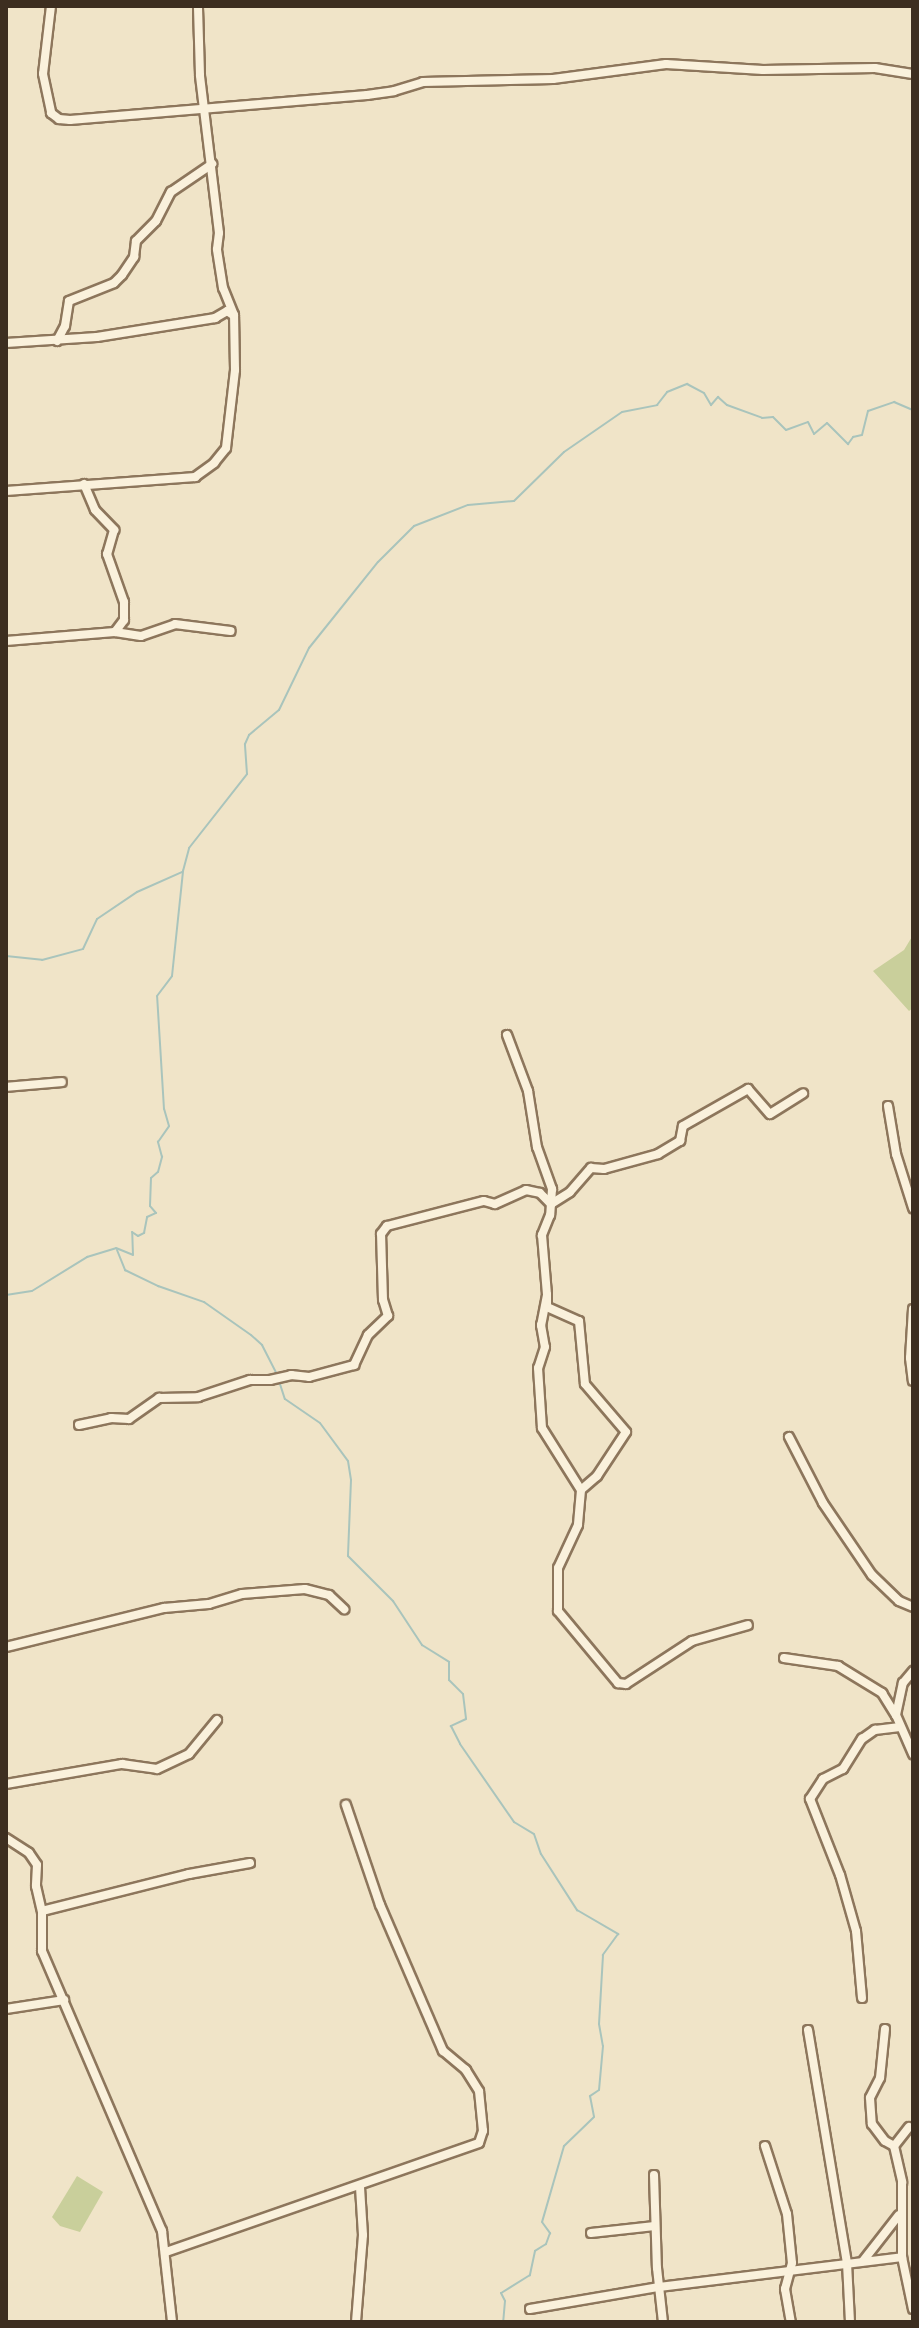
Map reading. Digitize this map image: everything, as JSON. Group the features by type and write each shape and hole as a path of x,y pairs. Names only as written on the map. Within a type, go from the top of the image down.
{"street":[{"path":"51,6 43,74 51,113 59,119 394,91 423,82 553,79 666,64 763,70 875,68 913,74"},
{"path":"6,491 195,477 214,463 226,448 235,370 234,315 223,288 217,249 219,233 200,75 198,6"},
{"path":"57,341 65,326 69,301 114,283 134,257 136,241 156,221 171,192 212,164"},
{"path":"6,343 57,341 215,318 227,311 234,315"},
{"path":"84,484 95,510 114,530 107,554 124,602 124,620 115,632"},
{"path":"6,641 115,632 141,636 175,624 231,631"},
{"path":"507,1035 528,1091 537,1147 549,1172 551,1204 542,1235 547,1307 579,1321 585,1384 626,1432 597,1476 581,1490"},
{"path":"6,1087 62,1082"},
{"path":"551,1204 570,1192 591,1168 636,1161 680,1141 683,1126 748,1089 770,1114 803,1093"},
{"path":"888,1106 896,1154 913,1208"},
{"path":"79,1425 111,1418 129,1419 159,1398 198,1397 250,1380 270,1380 291,1375 309,1377 354,1365 368,1335 388,1316 383,1300 381,1234 387,1226 484,1201 495,1204 526,1190 540,1193 551,1204"},
{"path":"547,1295 541,1325 545,1347 538,1368 542,1428 581,1490 578,1525 558,1568 558,1611 618,1683 626,1684 692,1641 748,1625"},
{"path":"913,1309 913,1381"},
{"path":"789,1437 823,1503 872,1575 899,1601 913,1607"},
{"path":"6,1647 164,1608 209,1604 242,1594 305,1589 329,1595 344,1609"},
{"path":"784,1658 838,1666 882,1693 896,1715 913,1754"},
{"path":"896,1715 903,1683 913,1671"},
{"path":"6,1784 122,1764 157,1769 189,1754 217,1720"},
{"path":"862,1998 856,1931 840,1875 810,1799 823,1779 843,1769 862,1739 875,1730 900,1727"},
{"path":"166,2252 360,2187 479,2143 483,2131 479,2091 466,2070 443,2051 380,1905 346,1805"},
{"path":"6,1838 29,1853 37,1865 42,1951 148,2193 166,2252 172,2322"},
{"path":"42,1911 189,1874 250,1863"},
{"path":"6,2009 64,2000"},
{"path":"885,2029 880,2078 870,2098 872,2124 885,2141 894,2146 902,2182 902,2257 913,2309"},
{"path":"808,2030 847,2263 850,2322"},
{"path":"894,2146 909,2127"},
{"path":"765,2146 787,2214 790,2271 785,2289 791,2322"},
{"path":"654,2175 663,2322"},
{"path":"356,2322 363,2235 360,2187"},
{"path":"901,2199 913,2193"},
{"path":"863,2261 900,2214"},
{"path":"591,2233 655,2226"},
{"path":"530,2309 659,2287 902,2257"}],"green space":[{"path":"913,935 913,1008 909,1011 873,971 904,950"},
{"path":"77,2176 103,2192 80,2232 60,2226 52,2217"}],"waterway":[{"path":"6,1295 32,1291 87,1257 116,1248 133,1255 132,1232 138,1236 144,1233 147,1217 156,1213 150,1206 151,1178 158,1172 162,1157 158,1142 169,1126 164,1109 157,996 172,976 183,871 189,848 247,774 245,744 249,735 279,710 309,648 378,562 414,526 468,505 514,501 564,452 622,412 657,405 667,392 687,384 704,393 711,405 718,397 727,405 762,418 773,417 786,430 808,422 814,434 827,423 848,444 853,437 862,435 868,411 894,402 913,410"},
{"path":"6,956 42,960 83,949 97,919 137,892 182,872"},
{"path":"117,1250 125,1270 158,1286 204,1302 251,1335 262,1345 277,1375"},
{"path":"279,1381 285,1399 320,1423 348,1461 351,1480 348,1556 393,1601 422,1645 449,1662 449,1680 463,1694 466,1719 451,1726 460,1744 514,1822 534,1834 541,1854 577,1910 618,1934 603,1955 599,2024 603,2046 599,2090 590,2096 594,2117 564,2146 542,2222 550,2233 546,2244 535,2251 530,2275 501,2293 505,2301 503,2322"}]}
